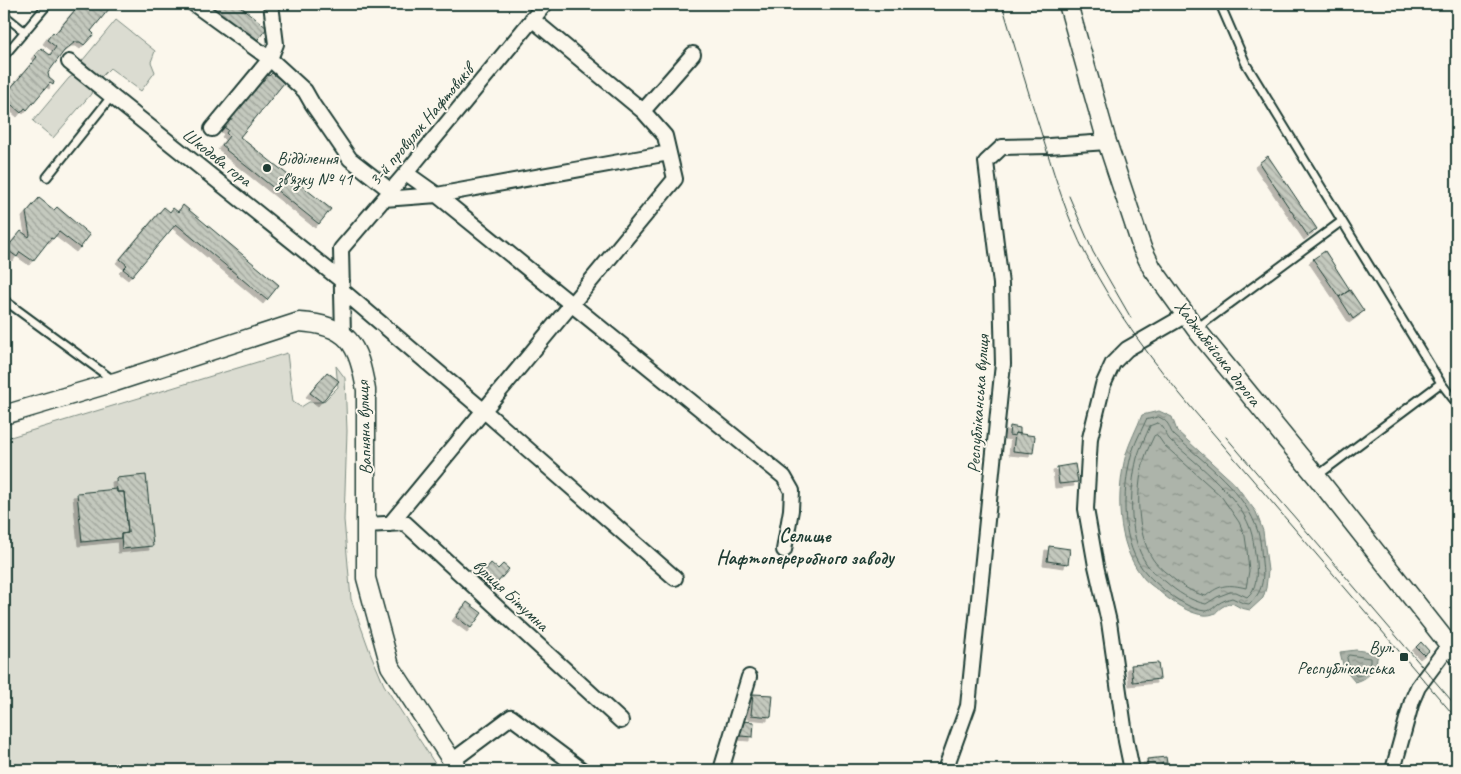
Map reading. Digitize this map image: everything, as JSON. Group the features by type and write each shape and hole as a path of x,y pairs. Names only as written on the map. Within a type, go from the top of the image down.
{"street":[{"path":"194,4 270,59 306,91 313,105 350,158 388,195 437,195 669,153"},
{"path":"212,129 270,59 276,44 271,4"},
{"name":"3-й провулок Нафтовиків","path":"343,335 341,249 388,195 545,4"},
{"name":"Хаджибейська дорога","path":"1068,4 1107,142 1142,248 1152,268 1191,322 1316,476 1453,650"},
{"path":"390,524 675,179 665,136 643,111 532,20"},
{"path":"643,111 693,54"},
{"name":"Шкодова гора","path":"68,62 343,286 675,578"},
{"name":"Республіканська вулиця","path":"945,770 968,706 1003,364 1001,284 986,162 1002,147 1107,142"},
{"path":"406,173 437,195 784,477 792,490 791,510 784,550"},
{"name":"Вапняна вулиця","path":"4,415 115,382 298,322 316,323 335,329 343,335 355,347 361,364 366,390 366,578 390,666 455,766"},
{"path":"1132,770 1109,622 1096,566 1086,509 1090,438 1103,385 1113,363 1127,349 1191,322"},
{"name":"вулиця Бітумна","path":"366,525 405,523 621,721"},
{"path":"1393,770 1412,701 1418,687 1453,650"},
{"path":"721,770 750,677"},
{"path":"455,766 511,717 582,770"}],"lane":[{"path":"4,56 48,4"},
{"path":"1220,4 1246,64 1441,383 1457,404"},
{"path":"4,15 25,32"},
{"path":"47,177 111,96"},
{"path":"1191,322 1342,221"},
{"path":"4,300 115,382"},
{"path":"1316,476 1441,383"}],"shaded area":[{"path":"116,20 155,51 151,62 155,72 141,91 110,68 101,77 82,61"},
{"path":"72,76 86,83 92,90 91,94 53,138 33,121"},
{"path":"287,353 293,402 301,407 309,402 323,402 338,387 336,366 345,378 347,431 344,520 351,599 384,685 439,770 4,770 4,439"}],"water":[{"path":"1159,411 1172,417 1177,431 1235,484 1256,512 1263,531 1268,571 1263,598 1250,610 1232,603 1223,606 1216,613 1207,615 1184,609 1148,582 1133,563 1127,548 1120,517 1123,469 1126,454 1142,415"},
{"path":"1373,649 1378,652 1372,672 1365,678 1355,682 1344,669 1340,652 1356,650 1370,652"}],"building":[{"path":"80,4 103,4 109,9 91,31 94,34 84,45 80,42 75,42 64,51 48,73 49,78 54,82 53,85 50,83 27,110 25,108 21,113 4,96 37,57 35,55 41,48 50,55 56,47 47,40 53,32 55,34"},
{"path":"205,4 241,4 240,6 267,28 254,44"},
{"path":"264,72 269,76 272,73 284,83 240,137 331,209 319,224 222,145 229,136 226,133 228,130 221,125"},
{"path":"1268,156 1317,229 1308,236 1259,163"},
{"path":"39,198 54,210 57,207 90,235 80,248 59,232 53,239 51,238 33,261 20,252 17,257 6,249 21,231 29,237 26,213"},
{"path":"183,205 279,285 267,300 176,224 132,276 123,269 127,265 120,259 164,207 170,212 173,208 178,212"},
{"path":"1325,251 1350,290 1339,297 1313,259"},
{"path":"1350,290 1364,311 1353,319 1339,297"},
{"path":"327,372 339,381 322,402 310,393"},
{"path":"1010,426 1020,428 1020,434 1015,433 1015,436 1009,435"},
{"path":"1015,433 1035,436 1033,453 1013,451"},
{"path":"1075,464 1078,482 1059,484 1057,467"},
{"path":"146,475 153,546 122,549 121,534 128,533 124,492 117,492 116,478"},
{"path":"117,489 117,492 124,492 128,533 121,534 121,538 82,542 77,493"},
{"path":"1049,546 1070,549 1068,564 1047,561"},
{"path":"491,563 498,569 503,564 509,569 492,589 478,578"},
{"path":"467,602 482,613 471,628 456,617"},
{"path":"1421,642 1429,651 1424,655 1416,647"},
{"path":"1158,663 1160,679 1133,682 1131,665"},
{"path":"753,694 773,695 771,717 751,715"},
{"path":"741,721 754,722 753,737 740,736"},
{"path":"1166,757 1167,763 1162,763 1163,770 1148,770 1147,759"}],"tram line":[{"path":"1002,4 1063,201 1080,242 1109,297 1149,355 1179,393 1457,719"},
{"path":"1069,196 1093,252 1131,318"},
{"path":"1226,437 1457,707"}],"place":[{"name":"Відділення зв'язку № 41","path":"267,168"},
{"name":"Вул. Республіканська","path":"1404,657"}],"district":[{"name":"Селище Нафтопереробного заводу","path":"805,547"}]}
